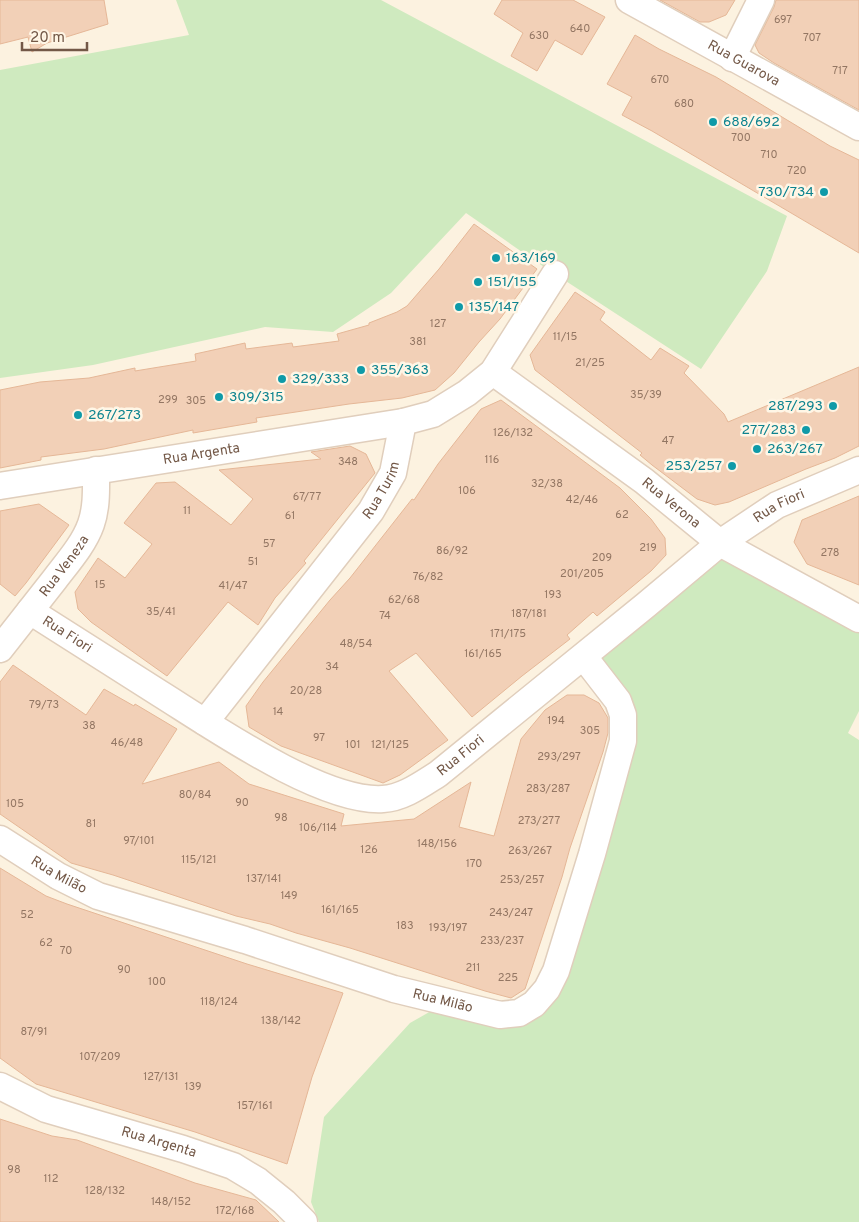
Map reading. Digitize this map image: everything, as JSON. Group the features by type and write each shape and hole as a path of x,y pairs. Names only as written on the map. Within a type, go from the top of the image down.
{"street":[{"name":"Rua Guarova","path":"628,0 859,127"},
{"path":"732,58 761,0"},
{"path":"403,422 433,414 467,393 493,372 556,274"},
{"name":"Rua Verona","path":"493,372 644,481 720,543 859,619"},
{"name":"Rua Argenta","path":"0,486 403,422"},
{"name":"Rua Turim","path":"205,722 371,511 394,473 403,422"},
{"name":"Rua Veneza","path":"0,649 84,538 91,523 96,494 96,470"},
{"name":"Rua Fiori","path":"30,611 205,722 285,769 334,790 364,799 385,799 405,793 438,774 720,543 777,505 859,470"},
{"name":"Rua Milão","path":"0,839 58,876 106,899 245,940 394,989 500,1016 520,1013 534,1004 556,971 592,854 623,740 623,715 618,700 584,656"},
{"name":"Rua Argenta","path":"0,1086 46,1109 183,1149 233,1166 258,1181 284,1202 304,1222"}],"green space":[{"path":"176,0 381,0 787,216 767,271 701,369 535,261 466,213 391,293 333,332 265,327 93,365 0,378 0,70 189,35"},
{"path":"720,543 859,619 859,711 848,733 859,740 859,1222 319,1222 311,1202 324,1117 410,1023 447,1002 534,1004 623,741 584,657"}],"building":[{"path":"0,0 104,0 108,24 47,43 32,52 28,37 0,44"},
{"path":"502,0 573,0 605,17 582,55 555,40 537,71 511,56 523,33 494,14"},
{"path":"660,0 735,0 726,15 709,22 700,22"},
{"path":"776,0 859,0 859,110 759,53 755,45"},
{"path":"635,35 716,77 830,146 859,160 859,253 622,115 632,97 607,84"},
{"path":"474,224 537,269 500,319 454,373 435,390 402,398 256,418 257,422 193,433 193,430 104,449 41,457 41,460 0,468 0,390 40,382 89,378 135,368 135,371 196,361 195,354 245,343 246,349 292,343 293,347 339,341 337,334 369,325 369,323 407,306"},
{"path":"575,292 605,312 600,320 651,360 660,348 689,366 684,373 724,414 728,422 859,367 859,446 835,458 729,502 715,505 697,499 640,455 642,453 535,370 530,355"},
{"path":"501,400 620,488 651,519 665,538 666,555 651,571 597,616 593,612 567,635 570,639 472,717 416,653 389,671 448,740 400,775 383,783 281,746 249,727 246,706 263,682 350,578 412,499 414,500 438,464 481,409"},
{"path":"350,446 366,454 375,473 304,561 306,563 275,598 258,625 228,602 167,676 91,622 78,609 75,592 98,558 125,578 152,544 124,523 156,483 175,482 231,525 253,499 219,470 321,459 311,452"},
{"path":"859,496 859,585 807,564 794,542 802,520"},
{"path":"39,504 69,525 15,596 0,584 0,511"},
{"path":"13,665 86,715 104,689 134,706 135,704 177,729 142,784 219,762 249,784 344,814 341,826 414,819 471,782 459,827 494,836 521,739 545,710 567,695 584,695 599,703 608,718 608,733 525,989 511,998 485,991 350,948 236,916 71,863 0,814 0,682"},
{"path":"0,868 46,896 67,904 247,964 343,993 312,1077 287,1164 195,1132 36,1084 0,1058"},
{"path":"0,1119 52,1136 77,1140 195,1183 256,1200 279,1222 0,1222"}],"place":[{"name":"688/692","path":"713,122"},
{"name":"730/734","path":"824,192"},
{"name":"163/169","path":"496,258"},
{"name":"151/155","path":"478,282"},
{"name":"135/147","path":"459,307"},
{"name":"355/363","path":"361,370"},
{"name":"329/333","path":"282,379"},
{"name":"309/315","path":"219,397"},
{"name":"287/293","path":"833,406"},
{"name":"267/273","path":"78,415"},
{"name":"277/283","path":"806,430"},
{"name":"263/267","path":"757,449"},
{"name":"253/257","path":"732,466"}]}
